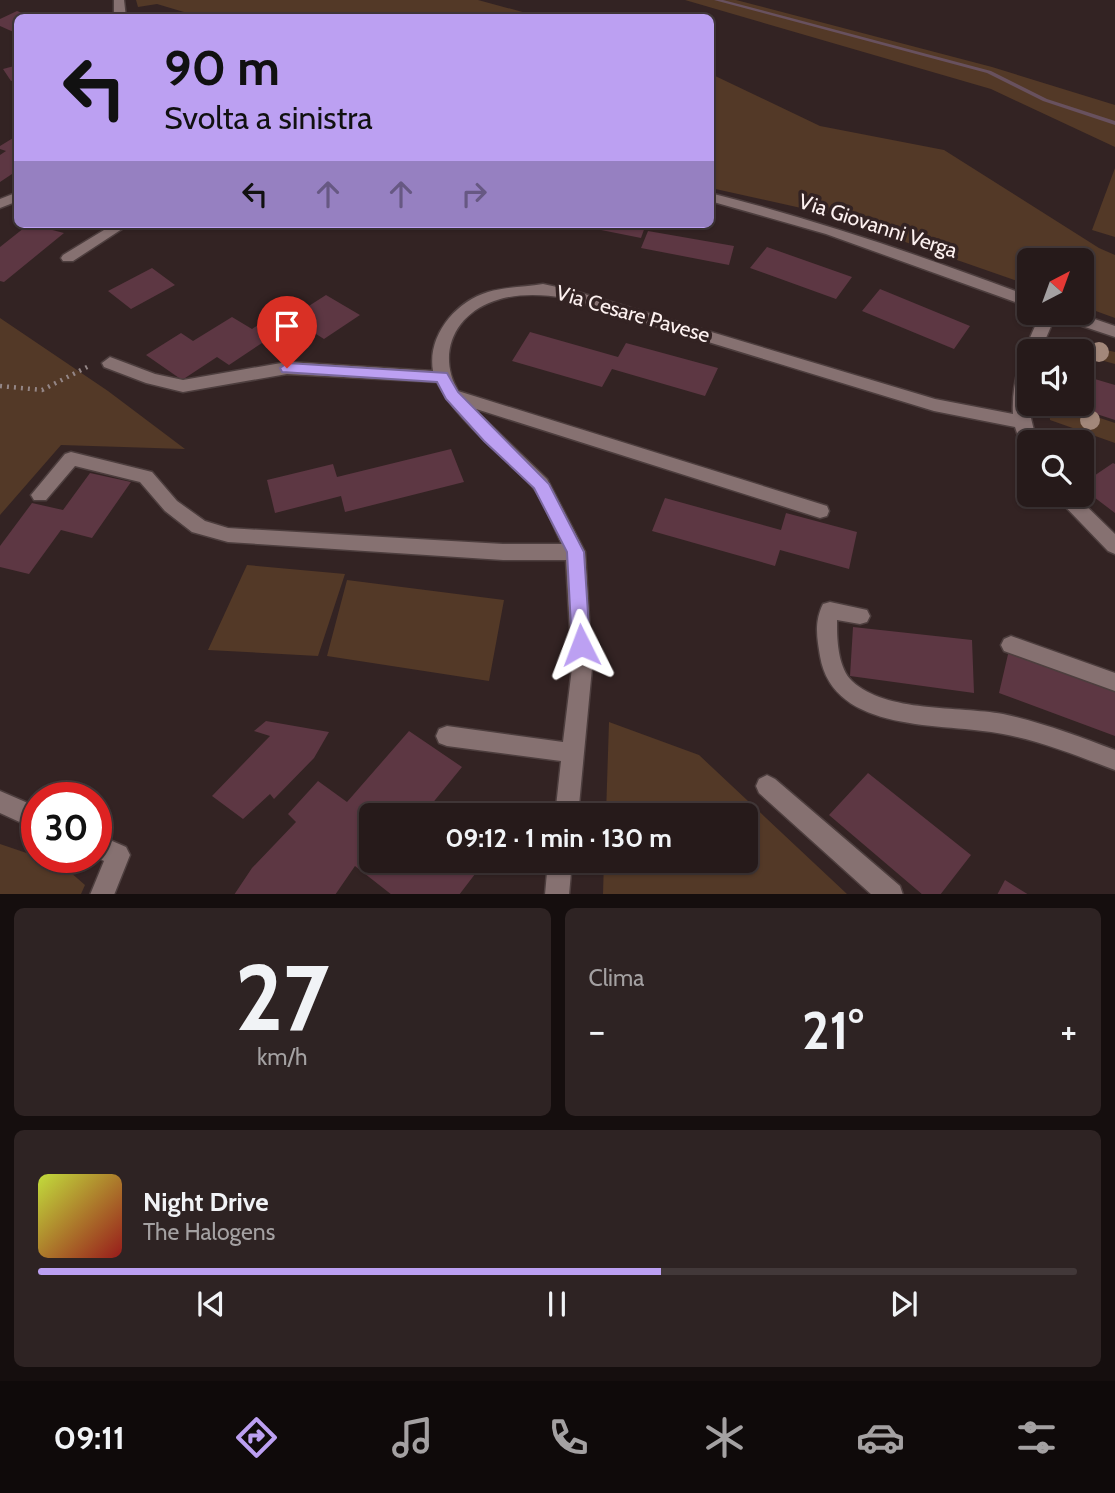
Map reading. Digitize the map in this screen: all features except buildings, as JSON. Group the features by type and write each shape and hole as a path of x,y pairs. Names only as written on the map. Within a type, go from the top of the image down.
{"street":[{"name":"Via Giovanni Verga","path":"714,198 818,227 914,258 1017,297"},
{"path":"68,258 111,228"},
{"name":"Via Cesare Pavese","path":"442,377 439,360 445,333 466,310 491,296 543,289 566,293 934,405 1020,422"},
{"path":"1094,325 1115,332"},
{"path":"110,363 152,379 183,386 287,368 442,377 452,395 490,437 541,484 575,552 582,668 567,803"},
{"path":"452,395 820,511"},
{"path":"1020,416 1023,430"},
{"path":"40,495 71,458 146,477 171,506 199,527 228,536 503,552 575,552"},
{"path":"1075,507 1115,546"},
{"path":"860,616 830,610 825,621 833,671 847,690 876,704 909,712 975,718 1040,732 1115,760"},
{"path":"1011,645 1115,682"},
{"path":"447,736 573,753"},
{"path":"767,786 891,894"},
{"path":"0,802 21,812"},
{"path":"112,852 118,855 112,870"},
{"path":"102,894 111,873"},
{"path":"557,894 560,873"}],"path":[{"path":"0,386 42,390 93,363 110,363"}],"shaded area":[{"path":"136,0 478,0 530,14 191,14 157,4 138,7"},
{"path":"685,0 736,0 992,67 1115,105 1115,147 991,89"},
{"path":"714,75 820,126 944,150 1099,248 1115,255 1115,318 1094,310 1094,248 1017,248 1017,281 819,212 714,189"},
{"path":"1115,168 1115,237 1092,230"},
{"path":"0,318 108,391 185,449 61,445 0,515"},
{"path":"1094,347 1115,352 1115,364 1094,358"},
{"path":"1050,416 1094,416 1115,423 1115,443 1094,436 1094,430 1078,430 1050,420"},
{"path":"247,565 345,574 318,656 208,650"},
{"path":"347,580 504,600 489,681 327,656"},
{"path":"609,722 699,755 750,803 606,803"},
{"path":"758,810 847,894 603,894 604,873 758,873"},
{"path":"0,844 21,851 21,873 71,873 85,885 81,894 0,894"}],"waterway":[{"path":"717,0 989,72 1045,100 1115,123"}],"route":[{"path":"287,368 442,377 452,395 490,437 541,484 575,552 581,645"}]}
